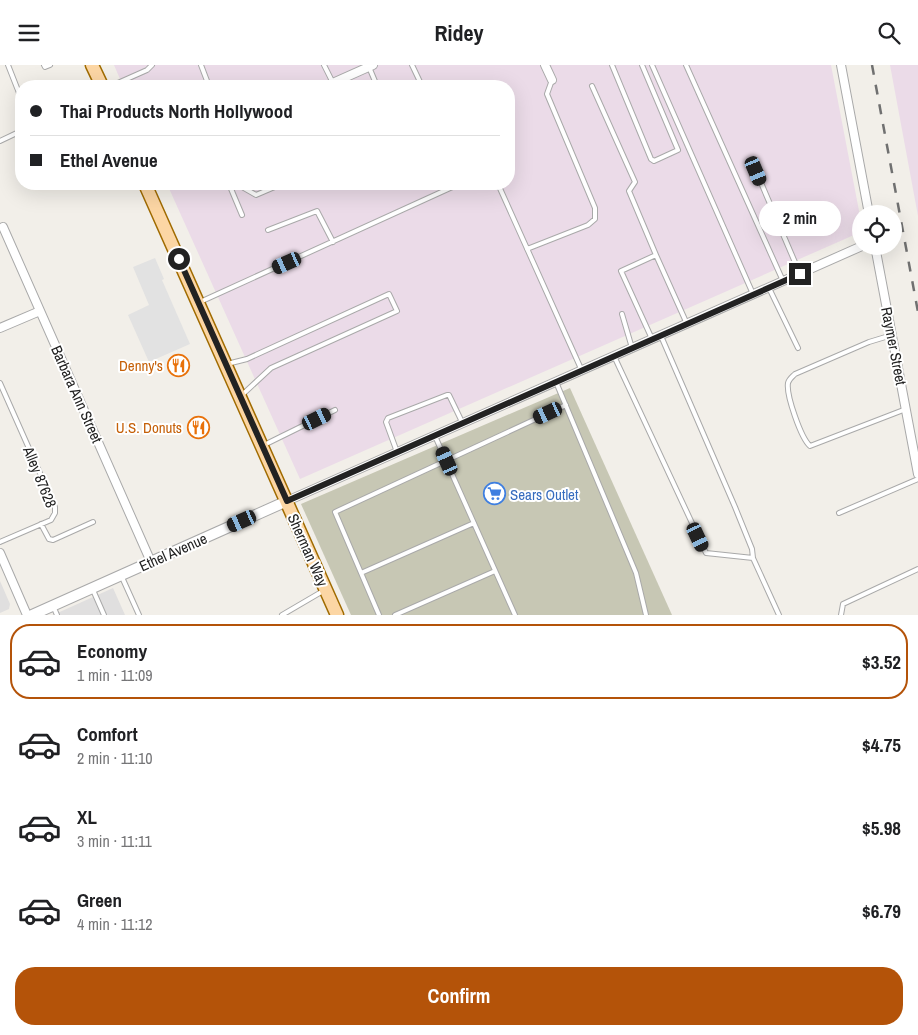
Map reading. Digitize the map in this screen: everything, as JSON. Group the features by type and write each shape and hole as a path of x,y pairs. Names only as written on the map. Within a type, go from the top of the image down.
{"main road":[{"path":"92,65 99,80"},
{"name":"Sherman Way","path":"148,190 337,615"}],"street":[{"path":"545,65 552,80"},
{"path":"841,65 867,205"},
{"path":"340,80 370,66"},
{"name":"Barbara Ann Street","path":"3,227 151,562"},
{"name":"Ethel Avenue","path":"32,615 55,610 92,588 852,251"},
{"name":"Raymer Street","path":"878,255 918,474"},
{"path":"0,328 40,311"},
{"path":"0,553 28,615"}],"lane":[{"path":"8,65 15,83"},
{"path":"44,65 45,67 50,65"},
{"path":"124,80 147,70 152,65"},
{"path":"201,65 207,80"},
{"path":"324,65 328,80"},
{"path":"412,65 419,80"},
{"path":"612,65 651,159 654,161 678,149 642,65"},
{"path":"652,65 754,294"},
{"path":"686,65 783,281"},
{"path":"370,66 375,80"},
{"path":"527,249 588,225 595,219 595,208 547,94 552,80"},
{"path":"592,86 635,182 629,191 687,324"},
{"path":"0,141 15,134"},
{"path":"756,171 800,274"},
{"path":"232,190 242,215"},
{"path":"247,190 256,195 268,190"},
{"path":"198,303 446,190"},
{"path":"501,190 582,371"},
{"path":"268,230 317,211 332,243"},
{"path":"652,339 621,271 656,255"},
{"path":"769,287 798,348"},
{"path":"226,365 247,359 389,295 397,311 271,368 240,396"},
{"path":"622,314 632,348"},
{"path":"661,335 735,507 752,549 753,558 779,615"},
{"path":"892,335 869,341 795,374 788,381 788,390 798,422 806,442 810,446 906,409"},
{"path":"614,356 706,553 753,558"},
{"path":"556,382 636,573 646,615"},
{"name":"Alley 87628","path":"0,383 55,507 55,513 51,519 0,543"},
{"path":"397,453 386,422 388,418 449,395 463,423"},
{"path":"379,615 335,512 566,405"},
{"path":"262,446 335,411"},
{"path":"435,436 514,615"},
{"path":"839,513 918,479"},
{"path":"41,524 49,539 53,540 93,522"},
{"path":"361,573 474,523"},
{"path":"842,615 843,604 918,569"},
{"path":"395,615 495,571"},
{"path":"121,575 139,615"},
{"path":"92,588 104,615"},
{"path":"282,615 326,589"}],"shaded area":[{"path":"114,65 831,65 858,205 852,205 852,236 300,479 170,190 515,190 515,80 120,80"},
{"path":"890,65 918,65 918,216"},
{"path":"155,258 164,279 162,280 190,344 149,362 128,315 149,305 133,267"},
{"path":"570,388 672,615 351,615 301,504"},
{"path":"0,581 10,604 9,609 0,613"},
{"path":"113,588 125,615 53,615"}],"railway":[{"path":"872,65 918,312"}],"place":[{"name":"Denny's","path":"179,365"},
{"name":"U.S. Donuts","path":"198,427"},
{"name":"Sears Outlet","path":"494,494"}],"route":[{"path":"179,259 287,501 800,274"}]}
